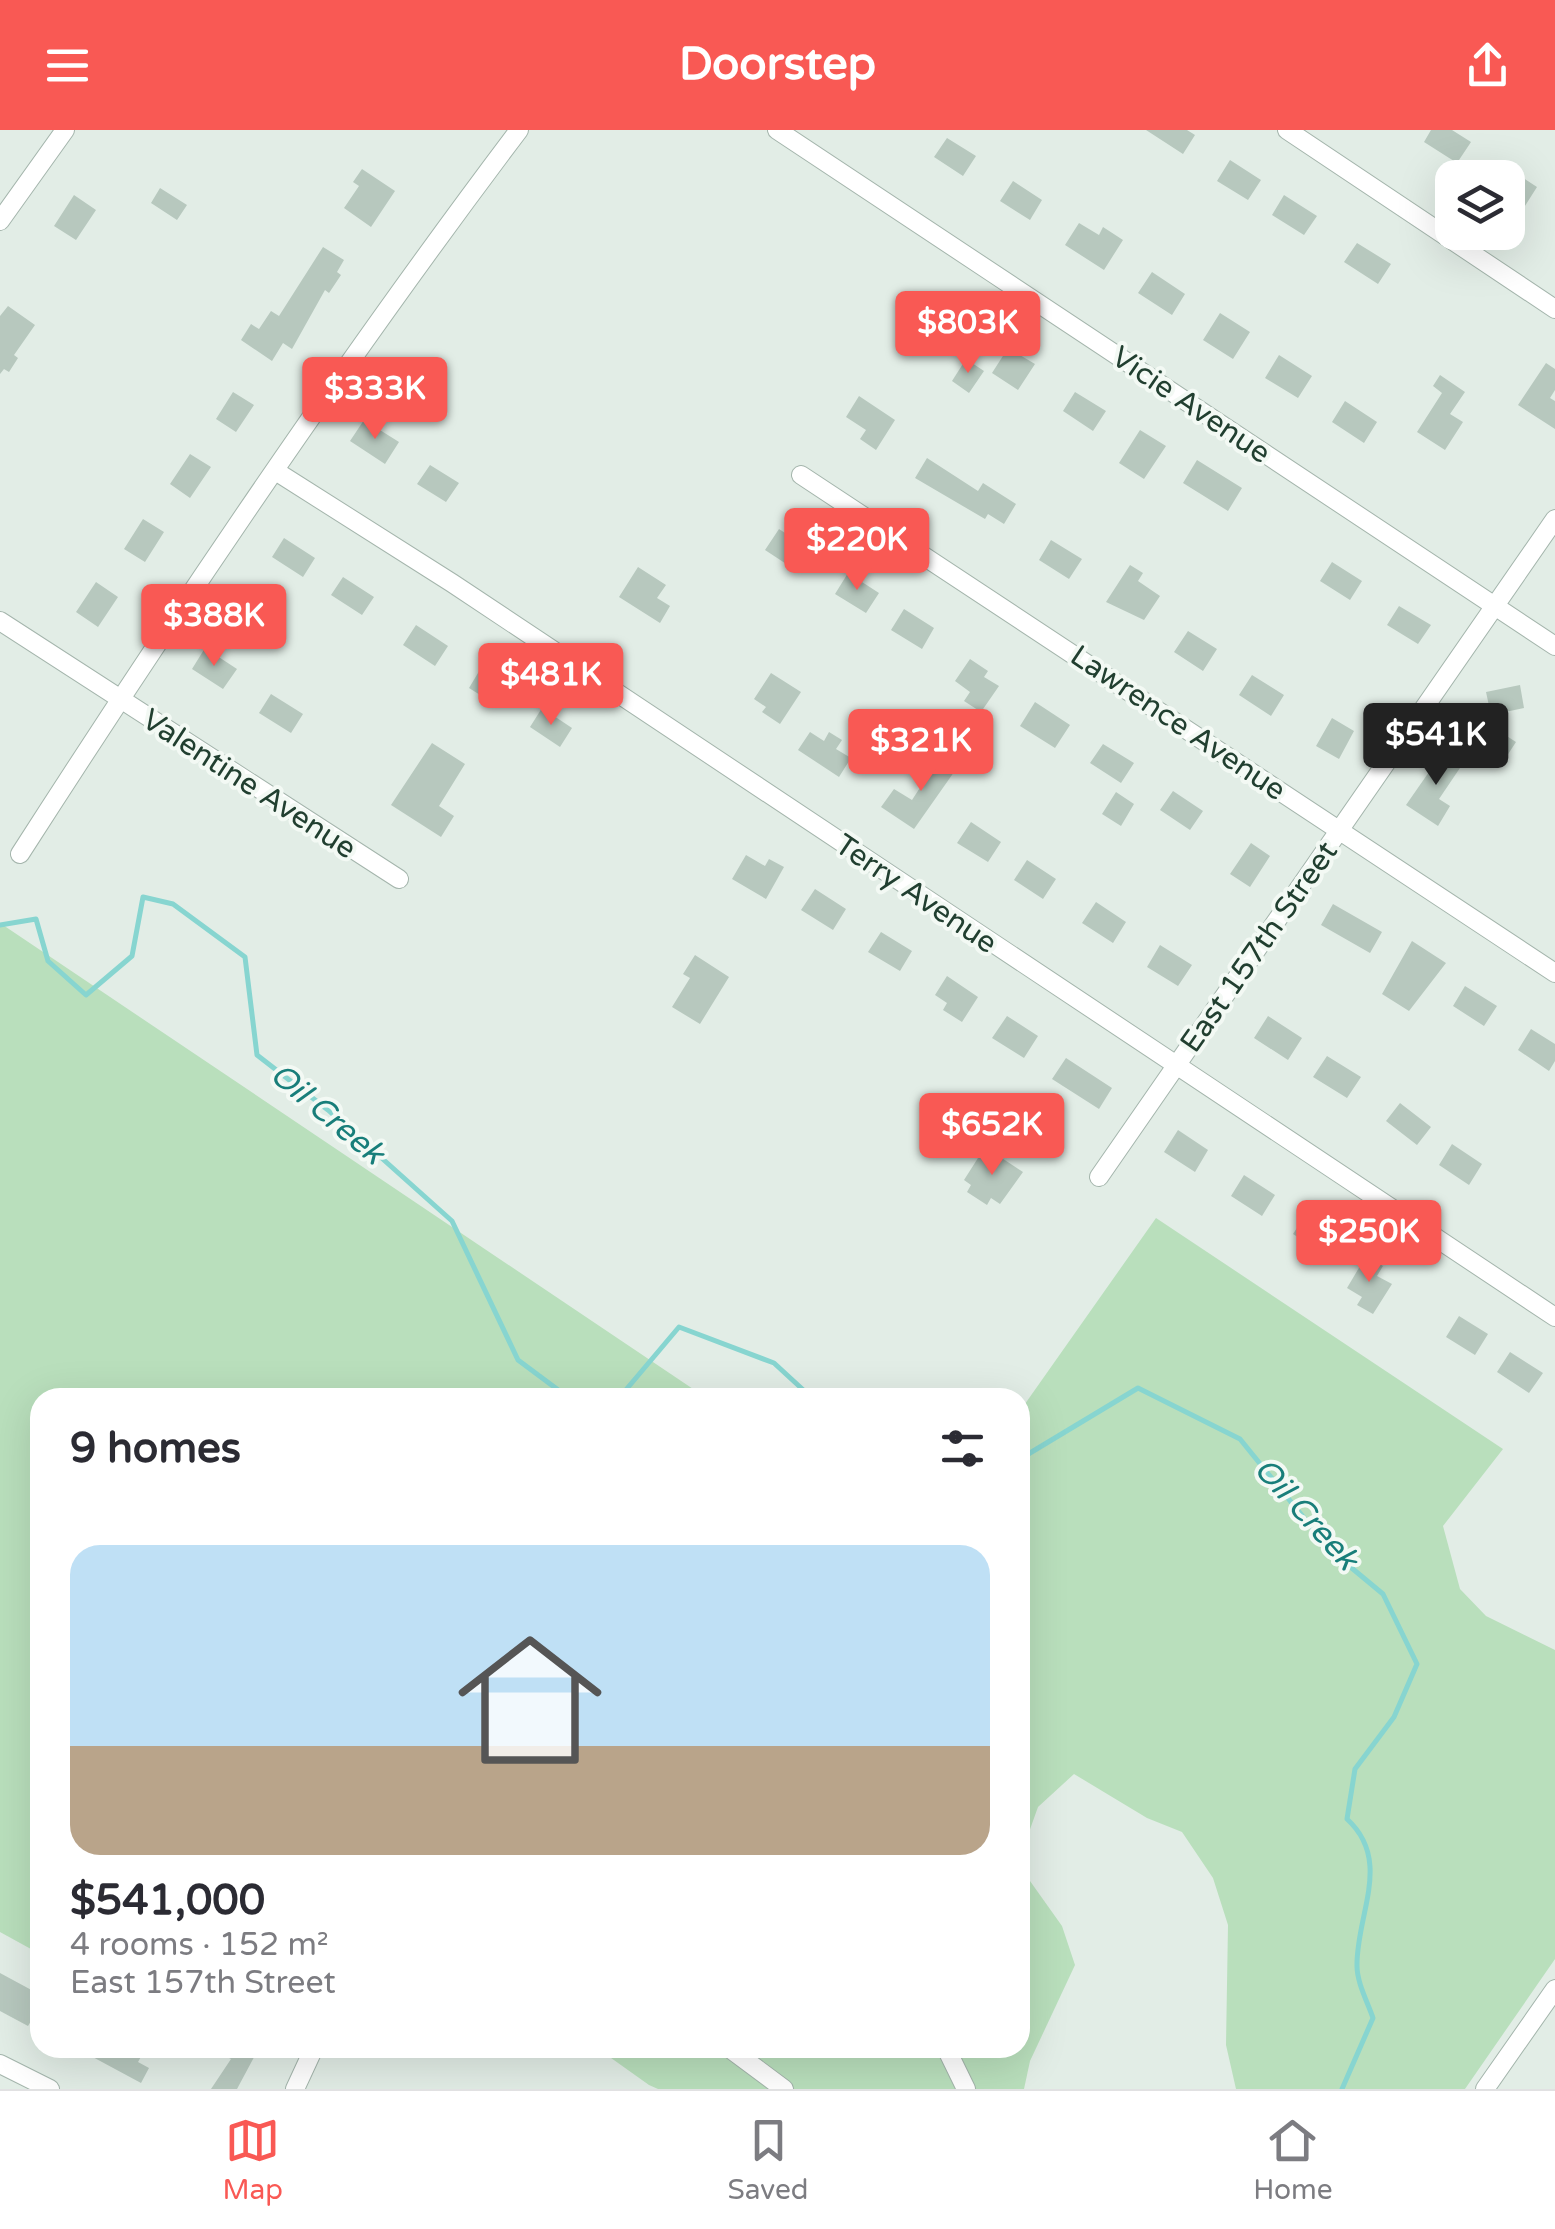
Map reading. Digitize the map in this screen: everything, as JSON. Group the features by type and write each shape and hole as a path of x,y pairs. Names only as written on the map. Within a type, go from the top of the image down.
{"street":[{"path":"0,221 65,130"},
{"path":"20,854 118,700 436,240 519,130"},
{"name":"Vicie Avenue","path":"777,130 1555,646"},
{"path":"1287,130 1555,309"},
{"name":"Terry Avenue","path":"276,472 467,593 1555,1317"},
{"name":"Lawrence Avenue","path":"801,475 1555,972"},
{"name":"East 157th Street","path":"1098,1177 1555,519"},
{"name":"Valentine Avenue","path":"0,621 398,879"},
{"path":"1485,2089 1552,1998"},
{"path":"295,2089 309,2058"},
{"path":"742,2058 784,2089"},
{"path":"951,2058 966,2089"},
{"path":"0,2064 50,2089"}],"green space":[{"path":"0,923 692,1388 30,1388 30,1948 0,1932"},
{"path":"1156,1218 1503,1449 1443,1526 1460,1589 1486,1616 1555,1650 1555,1959 1465,2089 1236,2089 1226,2045 1228,1925 1213,1878 1182,1832 1147,1818 1074,1774 1038,1807 1030,1829 1030,1397"},
{"path":"1030,1881 1062,1926 1075,1965 1030,2061 1024,2089 658,2089 611,2058 1030,2058"}],"building":[{"path":"1146,130 1187,130 1195,135 1183,154"},
{"path":"1431,130 1452,130 1471,142 1459,160 1452,160 1424,142"},
{"path":"947,138 976,156 963,176 934,157"},
{"path":"1230,160 1261,180 1248,200 1217,181"},
{"path":"362,169 395,191 371,227 344,208 359,186 353,182"},
{"path":"1525,179 1537,187 1525,206"},
{"path":"1013,181 1042,200 1030,220 1000,201"},
{"path":"160,188 187,205 177,220 151,203"},
{"path":"74,195 96,210 76,240 54,226"},
{"path":"1284,195 1317,216 1304,235 1272,215"},
{"path":"1079,223 1099,235 1103,227 1123,240 1104,270 1065,245"},
{"path":"1357,243 1391,264 1378,284 1344,262"},
{"path":"323,247 344,260 337,272 341,275 329,293 325,290 292,349 283,343 272,361 241,340 251,324 259,329 271,311 279,316"},
{"path":"1152,272 1185,294 1172,315 1138,293"},
{"path":"932,295 966,317 953,338 919,316"},
{"path":"8,306 35,325 14,355 18,358 9,372 4,369 0,374 0,316"},
{"path":"1220,313 1250,332 1233,359 1203,340"},
{"path":"1008,348 1035,364 1018,390 992,373"},
{"path":"1279,355 1312,376 1298,398 1265,378"},
{"path":"966,359 984,371 969,393 952,381"},
{"path":"1546,363 1555,369 1555,390 1550,398 1555,401 1555,429 1518,405"},
{"path":"1440,375 1465,392 1450,414 1463,422 1445,450 1417,432 1442,393 1433,386"},
{"path":"233,392 254,405 236,432 216,419"},
{"path":"1075,392 1106,411 1093,431 1063,411"},
{"path":"859,396 895,420 876,450 860,439 866,430 846,417"},
{"path":"1345,401 1377,422 1364,443 1332,422"},
{"path":"364,420 399,442 385,464 350,441"},
{"path":"1140,430 1166,446 1144,479 1119,463"},
{"path":"190,454 211,467 190,498 170,484"},
{"path":"927,458 978,491 983,483 1016,504 1004,524 988,514 985,519 915,478"},
{"path":"1197,460 1242,488 1228,511 1183,483"},
{"path":"430,465 459,483 446,502 417,484"},
{"path":"143,519 164,532 145,562 124,549"},
{"path":"779,529 811,550 797,571 765,550"},
{"path":"284,538 315,558 303,577 272,557"},
{"path":"1051,540 1082,559 1069,579 1039,560"},
{"path":"1332,562 1362,581 1350,600 1320,581"},
{"path":"1130,565 1143,573 1138,581 1160,596 1144,620 1106,602"},
{"path":"638,567 666,585 657,598 670,606 660,623 619,597"},
{"path":"848,573 879,593 866,613 835,594"},
{"path":"343,577 374,597 362,615 331,595"},
{"path":"96,582 118,597 98,627 76,612"},
{"path":"1399,606 1431,625 1418,644 1387,625"},
{"path":"904,609 934,628 922,649 891,630"},
{"path":"416,625 448,646 435,666 403,645"},
{"path":"1188,631 1217,649 1203,671 1174,652"},
{"path":"205,648 237,669 223,689 192,669"},
{"path":"970,659 988,671 984,677 999,686 981,712 964,701 970,692 955,681"},
{"path":"481,668 513,688 501,708 469,688"},
{"path":"771,673 801,692 780,724 762,712 766,707 754,699"},
{"path":"1252,675 1284,695 1271,716 1239,695"},
{"path":"1520,685 1524,708 1491,715 1486,692"},
{"path":"271,694 303,714 291,733 259,713"},
{"path":"1035,702 1070,725 1055,748 1020,726"},
{"path":"542,708 572,728 560,747 530,727"},
{"path":"1332,718 1354,731 1339,759 1316,746"},
{"path":"810,732 824,741 829,732 842,740 836,749 851,758 839,777 798,750"},
{"path":"1502,733 1516,742 1501,765 1487,755"},
{"path":"432,743 465,764 439,806 454,816 441,837 391,805"},
{"path":"1103,744 1134,763 1121,783 1090,763"},
{"path":"1445,749 1464,762 1439,799 1450,806 1438,826 1406,805"},
{"path":"942,754 959,765 914,829 881,807 894,789 912,800"},
{"path":"1173,791 1203,811 1190,830 1160,810"},
{"path":"1116,792 1134,804 1121,826 1102,814"},
{"path":"971,822 1001,842 988,862 957,843"},
{"path":"1251,843 1270,856 1250,887 1230,874"},
{"path":"746,855 765,866 769,859 784,867 766,899 732,879"},
{"path":"1027,860 1056,879 1043,899 1014,880"},
{"path":"815,889 846,909 833,930 801,910"},
{"path":"1096,902 1126,922 1113,943 1082,923"},
{"path":"1333,904 1382,932 1370,953 1321,925"},
{"path":"881,932 912,951 900,971 868,952"},
{"path":"1412,941 1446,963 1409,1011 1382,994"},
{"path":"1160,945 1192,965 1178,986 1147,967"},
{"path":"695,955 729,977 700,1024 672,1007 690,978 683,974"},
{"path":"947,976 978,997 962,1022 943,1010 947,1003 935,995"},
{"path":"1465,986 1497,1006 1484,1026 1453,1006"},
{"path":"1007,1016 1038,1036 1024,1058 992,1038"},
{"path":"1268,1016 1302,1038 1288,1060 1254,1038"},
{"path":"1531,1029 1555,1044 1555,1061 1549,1071 1518,1050"},
{"path":"1327,1056 1361,1077 1347,1098 1313,1077"},
{"path":"1066,1058 1112,1088 1099,1109 1052,1079"},
{"path":"1400,1103 1431,1127 1417,1145 1386,1121"},
{"path":"1178,1130 1208,1150 1195,1172 1164,1152"},
{"path":"1452,1144 1482,1164 1469,1185 1439,1165"},
{"path":"985,1147 1023,1172 1000,1204 991,1198 987,1205 967,1192 971,1185 964,1180"},
{"path":"1244,1175 1275,1195 1262,1216 1231,1196"},
{"path":"1306,1214 1337,1234 1324,1254 1293,1234"},
{"path":"1366,1256 1383,1266 1377,1276 1392,1284 1373,1314 1357,1305 1362,1297 1347,1288"},
{"path":"1459,1316 1488,1334 1475,1355 1446,1337"},
{"path":"1510,1352 1543,1373 1529,1393 1497,1372"},
{"path":"0,1973 30,1989 30,2023 28,2026 0,2011"},
{"path":"95,2058 140,2058 138,2062 149,2068 141,2083"},
{"path":"254,2058 237,2089 211,2089 231,2059"}],"waterway":[{"name":"Oil Creek","path":"0,925 36,919 48,961 86,995 132,956 143,897 173,904 245,957 257,1055 328,1110 452,1221 518,1360 556,1388"},
{"name":"Oil Creek","path":"627,1388 679,1327 774,1363 801,1388"},
{"name":"Oil Creek","path":"1030,1453 1138,1388 1240,1439 1330,1550 1383,1594 1417,1664 1394,1717 1355,1769 1347,1819 1361,1835 1370,1871 1357,1966 1373,2018 1342,2089"}]}
